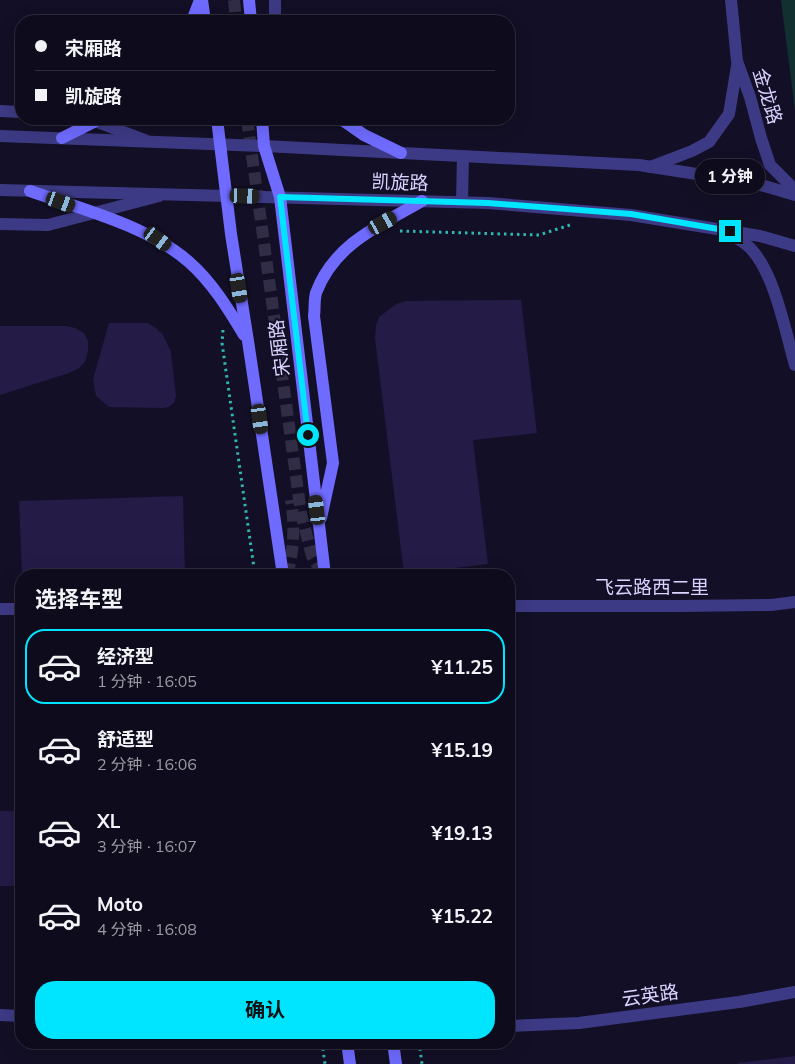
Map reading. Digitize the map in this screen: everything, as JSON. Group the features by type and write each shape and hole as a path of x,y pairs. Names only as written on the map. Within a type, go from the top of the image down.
{"main road":[{"path":"195,15 201,0"},
{"path":"201,0 204,15"},
{"path":"249,0 251,15"},
{"path":"62,138 85,125"},
{"name":"宋厢路","path":"218,125 231,234 281,569"},
{"name":"宋厢路","path":"262,125 264,146 280,197 324,569"},
{"path":"350,125 364,135 401,153"},
{"path":"30,191 158,239 190,263 226,305 248,341"},
{"path":"319,528 333,463 314,316 316,294 334,260 340,254 366,232 422,201"},
{"path":"348,1049 350,1064"},
{"path":"394,1049 396,1064"}],"street":[{"path":"275,0 275,15"},
{"name":"金龙路","path":"650,166 692,151 710,142 729,114 737,61 732,0"},
{"name":"金龙路","path":"737,61 750,97 770,165 795,190"},
{"path":"0,111 15,112"},
{"path":"107,125 150,142"},
{"name":"凯旋路","path":"0,136 264,146 650,166 754,183 795,195"},
{"path":"462,202 463,156"},
{"name":"凯旋路","path":"0,190 462,202 631,214 760,236 795,246"},
{"path":"0,224 48,225 165,195"},
{"path":"716,229 744,242 756,255 768,274 795,364"},
{"name":"飞云路西二里","path":"515,606 771,605 795,602"},
{"path":"0,609 15,609"},
{"name":"云英路","path":"515,1026 579,1023 739,1002 795,992"},
{"path":"0,1015 15,1016"}],"path":[{"path":"400,231 539,236 574,224"},
{"path":"226,305 222,343 254,569"},
{"path":"323,1049 325,1064"},
{"path":"420,1049 422,1064"}],"green space":[{"path":"781,0 795,0 795,111"}],"building":[{"path":"521,300 537,433 473,440 488,564 446,569 403,569 375,338 379,317 396,304 406,301"},
{"path":"109,323 148,323 163,335 171,352 176,396 174,403 163,408 109,407 96,396 93,379"},
{"path":"0,326 67,326 75,328 84,333 88,341 85,362 79,368 69,373 0,395"},
{"path":"183,496 185,569 22,569 19,501"},
{"path":"0,811 15,811 15,886 0,886"},
{"path":"795,1056 795,1064 738,1064 738,1063"}],"tunnel":[{"path":"234,0 235,15"},
{"path":"248,125 301,513 312,556 320,569"},
{"path":"288,569 293,538 291,500"}],"route":[{"path":"308,435 280,197 488,203 631,214 730,231"}]}
